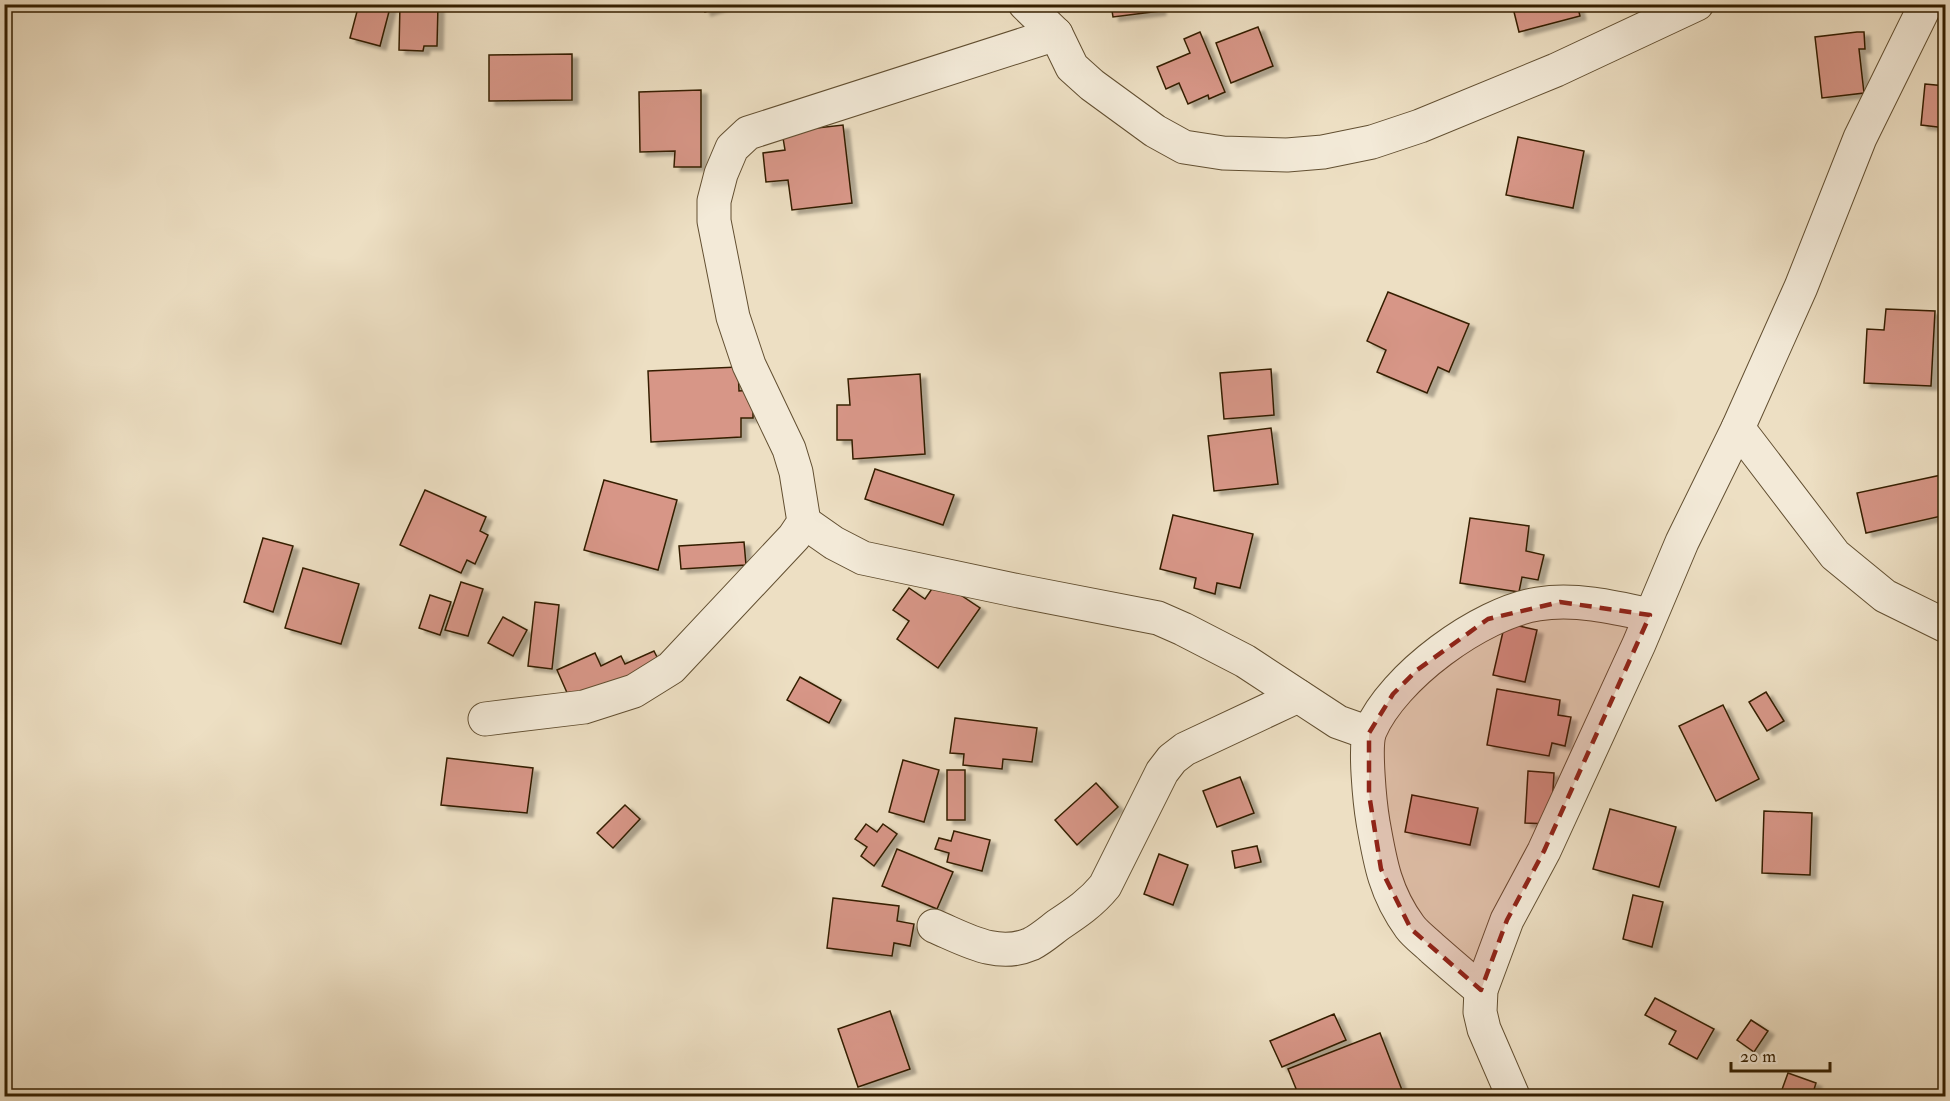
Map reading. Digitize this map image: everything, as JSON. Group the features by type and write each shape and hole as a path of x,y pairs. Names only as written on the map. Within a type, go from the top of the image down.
{"street":[{"path":"1025,4 1056,34 1072,68 1155,131 1184,147 1223,153 1287,155 1323,152 1372,142 1420,126 1556,70 1697,4"},
{"path":"1513,1096 1484,1029 1480,1012 1481,990 1507,920 1544,851 1634,655 1682,542 1738,428 1801,287 1860,138 1926,4"},
{"path":"484,719 584,707 634,691 671,668 794,537 804,522 796,472 789,449 749,365 728,294 714,221 714,201 721,174 732,148 748,133 1056,34"},
{"path":"1738,428 1835,555 1885,596 1946,626"},
{"path":"804,522 834,543 863,558 1158,618 1183,628 1245,661 1338,722 1369,733"},
{"path":"1481,990 1411,929 1395,904 1381,869 1369,794 1369,733 1393,694 1417,670 1488,619 1536,604 1560,602 1614,607 1650,615"},
{"path":"934,926 983,946 1002,951 1016,950 1033,943 1092,902 1105,886 1162,772 1172,759 1185,749 1298,696"}],"highlighted area":[{"path":"1560,602 1650,615 1544,851 1507,920 1481,990 1411,929 1381,869 1369,794 1369,733 1393,694 1417,670 1488,619"}],"building":[{"path":"359,4 391,4 380,46 350,38"},
{"path":"400,4 438,5 437,46 424,46 423,51 399,50"},
{"path":"703,4 728,4 705,12"},
{"path":"1111,4 1159,4 1160,11 1113,17"},
{"path":"1512,4 1577,4 1580,16 1519,32"},
{"path":"1258,27 1273,66 1231,83 1216,43"},
{"path":"1200,32 1225,92 1209,99 1208,95 1188,104 1179,83 1166,89 1157,67 1190,53 1184,39"},
{"path":"1864,32 1865,49 1859,49 1864,93 1822,98 1815,37"},
{"path":"572,54 572,100 489,101 489,55"},
{"path":"1925,84 1946,86 1946,128 1921,125"},
{"path":"701,90 701,167 674,167 675,151 640,152 639,92"},
{"path":"843,125 852,203 792,210 788,180 766,182 763,153 785,150 782,132"},
{"path":"1518,137 1584,151 1573,208 1506,195"},
{"path":"1388,292 1469,324 1449,372 1438,367 1427,393 1377,372 1386,350 1367,341"},
{"path":"1886,309 1935,311 1931,386 1864,383 1867,329 1884,330"},
{"path":"738,367 739,391 753,390 753,418 741,418 741,437 651,442 648,371"},
{"path":"1271,369 1274,415 1224,419 1220,373"},
{"path":"920,374 925,454 853,459 852,440 837,440 837,405 850,405 848,379"},
{"path":"1271,428 1278,484 1214,491 1208,436"},
{"path":"875,469 954,495 943,525 865,499"},
{"path":"1946,474 1946,515 1866,533 1857,493"},
{"path":"604,480 677,500 658,570 584,550"},
{"path":"425,490 486,517 480,531 488,535 475,564 467,560 461,573 400,545"},
{"path":"1173,515 1253,534 1240,588 1217,583 1215,594 1194,588 1196,578 1160,569"},
{"path":"1470,518 1529,526 1526,551 1544,555 1538,580 1522,577 1519,592 1460,583"},
{"path":"263,538 293,546 273,612 244,602"},
{"path":"744,542 746,565 681,569 679,546"},
{"path":"303,568 359,584 341,644 285,628"},
{"path":"938,580 980,608 938,668 897,639 909,621 893,610 909,588 925,599"},
{"path":"461,582 483,589 468,636 445,630"},
{"path":"430,595 451,602 440,635 419,628"},
{"path":"535,602 559,605 552,669 528,666"},
{"path":"503,617 527,630 513,656 488,643"},
{"path":"1505,623 1537,630 1525,682 1493,675"},
{"path":"654,651 663,669 572,704 557,670 595,653 601,666 621,656 625,664"},
{"path":"800,677 841,700 829,723 787,700"},
{"path":"1497,689 1560,700 1558,715 1571,717 1565,746 1552,743 1549,756 1487,745"},
{"path":"1766,692 1784,721 1767,731 1749,702"},
{"path":"1723,705 1759,779 1716,801 1679,726"},
{"path":"955,718 1037,728 1032,762 1003,759 1002,769 963,765 964,754 950,753"},
{"path":"447,758 533,768 527,813 441,805"},
{"path":"903,760 939,770 924,822 889,812"},
{"path":"947,770 965,770 965,820 947,820"},
{"path":"1528,771 1554,773 1551,824 1525,823"},
{"path":"1240,777 1254,813 1217,827 1203,791"},
{"path":"1096,783 1118,807 1077,845 1055,820"},
{"path":"1412,795 1478,808 1470,845 1405,832"},
{"path":"625,805 640,819 613,848 597,833"},
{"path":"1610,809 1676,827 1659,887 1593,869"},
{"path":"1764,811 1812,813 1810,875 1762,873"},
{"path":"866,824 877,832 883,824 897,834 874,866 861,856 867,847 855,839"},
{"path":"954,831 990,840 982,871 947,862 949,853 935,849 939,838 951,841"},
{"path":"1257,846 1261,862 1235,868 1232,851"},
{"path":"897,849 953,872 937,909 882,886"},
{"path":"1159,854 1188,865 1173,905 1144,894"},
{"path":"1633,895 1663,902 1652,947 1623,939"},
{"path":"833,898 899,906 897,921 914,924 910,946 894,943 892,956 827,948"},
{"path":"1655,998 1714,1029 1697,1059 1669,1044 1676,1031 1645,1015"},
{"path":"890,1011 910,1069 858,1087 838,1029"},
{"path":"1334,1014 1346,1040 1282,1067 1270,1041"},
{"path":"1751,1020 1768,1031 1754,1052 1737,1040"},
{"path":"1380,1033 1402,1090 1386,1096 1299,1096 1288,1069"},
{"path":"1788,1073 1816,1083 1812,1096 1780,1095"}]}
